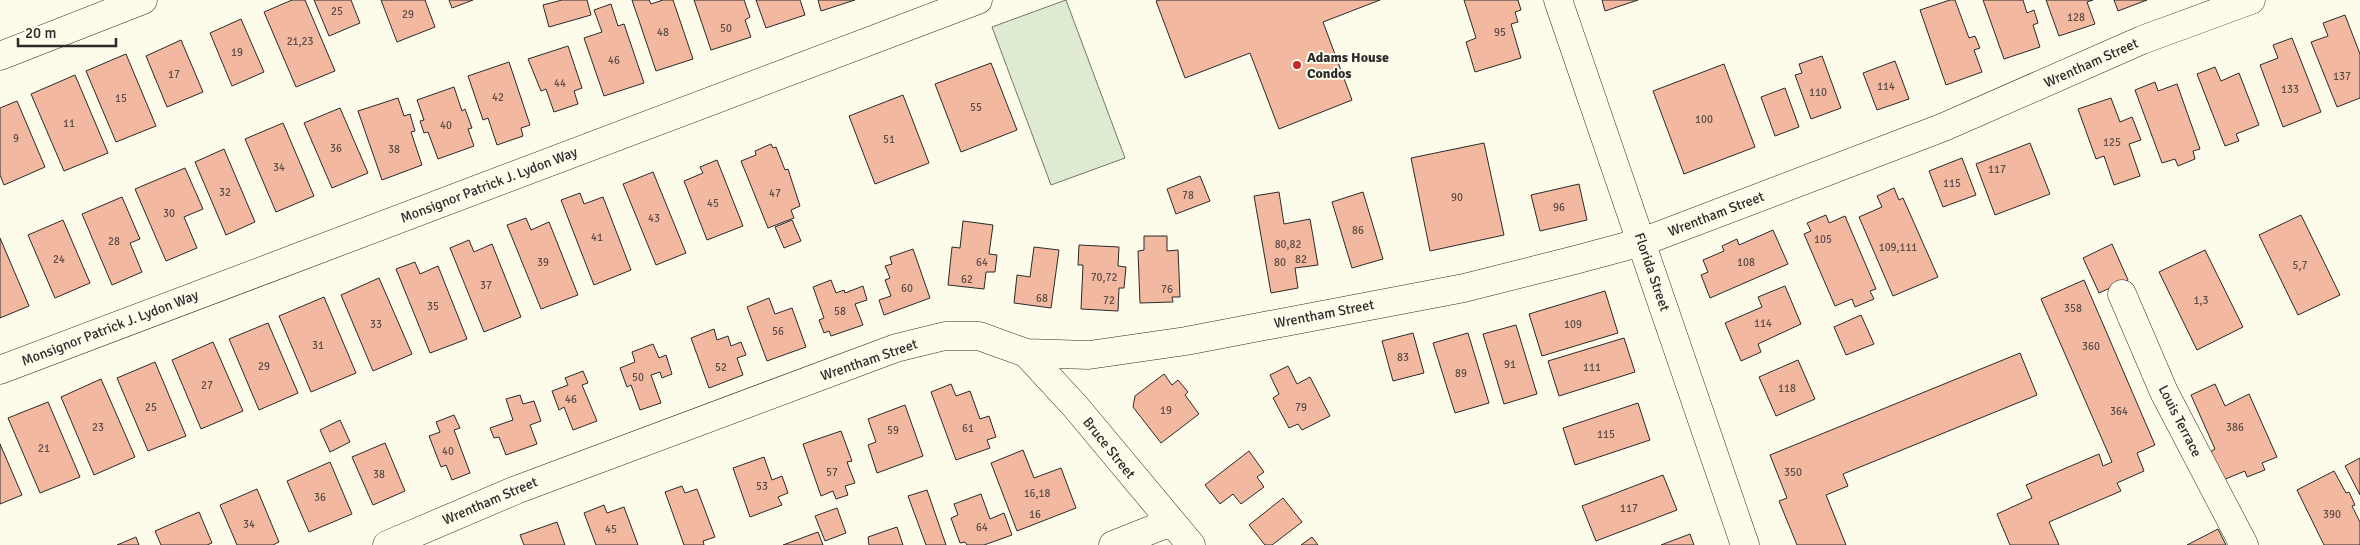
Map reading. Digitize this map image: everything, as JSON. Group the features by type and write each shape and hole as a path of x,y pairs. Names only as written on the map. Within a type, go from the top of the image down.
{"street":[{"path":"0,56 143,0"},
{"name":"Monsignor Patrick J. Lydon Way","path":"0,370 978,0"},
{"name":"Florida Street","path":"1558,0 1745,545"},
{"name":"Wrentham Street","path":"386,545 516,490 896,348 945,336 979,336 1026,353 1089,355 1186,341 1464,288 1642,242 1944,127 2142,40 2251,0"},
{"name":"Louis Terrace","path":"2122,294 2164,392 2244,545"},
{"name":"Bruce Street","path":"1026,353 1075,406 1191,545"},
{"path":"1113,545 1171,522"}],"green space":[{"path":"1066,0 1125,158 1051,185 992,27"}],"building":[{"path":"292,0 305,0 335,71 296,87 264,12"},
{"path":"314,0 351,0 360,23 329,36"},
{"path":"381,0 425,0 435,27 397,42"},
{"path":"449,0 473,0 452,8"},
{"path":"562,0 587,0 591,15 549,27 543,5"},
{"path":"632,0 649,0 651,4 663,0 673,0 693,59 656,71"},
{"path":"694,0 744,0 750,17 745,20 751,37 711,50"},
{"path":"756,0 800,0 805,15 766,28"},
{"path":"818,0 855,0 821,11"},
{"name":"Adams House Condos","path":"1380,0 1323,22 1352,100 1279,129 1250,53 1185,78 1156,1"},
{"path":"1464,0 1518,0 1521,10 1515,12 1518,22 1511,24 1521,58 1475,72 1466,42 1476,38"},
{"path":"1602,0 1638,0 1605,11"},
{"path":"1955,0 1969,38 1975,36 1980,48 1974,50 1982,72 1946,85 1920,10"},
{"path":"1983,0 2023,0 2027,13 2034,10 2038,23 2033,25 2040,47 2004,59"},
{"path":"2046,0 2093,0 2087,2 2095,24 2059,36"},
{"path":"2114,0 2147,0 2118,11"},
{"path":"611,4 618,26 624,24 644,83 604,96 584,38 602,32 594,10"},
{"path":"2345,15 2360,54 2360,98 2337,107 2311,42 2328,36 2323,23"},
{"path":"241,19 264,72 232,86 210,33"},
{"path":"2292,38 2321,112 2283,127 2260,65 2278,58 2273,45"},
{"path":"181,40 203,92 167,107 146,56"},
{"path":"568,46 582,88 574,91 578,104 554,112 546,89 541,91 528,59"},
{"path":"126,54 156,126 116,142 86,71"},
{"path":"1822,56 1841,108 1811,119 1795,75 1802,73 1799,64"},
{"path":"1895,61 1909,99 1877,110 1863,73"},
{"path":"509,62 530,125 521,128 523,136 497,145 488,118 483,120 468,76"},
{"path":"991,63 1017,130 961,152 935,84"},
{"path":"1724,64 1755,147 1684,174 1653,91"},
{"path":"2215,67 2221,81 2239,73 2259,125 2236,134 2239,141 2225,146 2197,74"},
{"path":"75,75 108,153 64,171 31,94"},
{"path":"2155,82 2158,91 2177,84 2200,149 2193,151 2195,159 2178,166 2175,159 2162,163 2135,90"},
{"path":"454,87 462,111 465,109 472,128 468,129 474,146 438,159 428,132 424,133 420,121 424,120 417,100"},
{"path":"1785,88 1799,127 1775,136 1761,97"},
{"path":"903,95 929,163 875,184 849,116"},
{"path":"398,98 404,116 410,114 415,131 411,132 422,165 382,180 358,111"},
{"path":"2111,98 2120,122 2132,117 2141,140 2129,144 2140,176 2114,185 2104,156 2096,159 2078,109"},
{"path":"17,101 45,167 4,185 0,175 0,108"},
{"path":"340,108 368,173 332,188 304,123"},
{"path":"283,123 314,196 276,212 245,139"},
{"path":"1484,143 1504,235 1430,251 1411,158"},
{"path":"2030,143 2050,194 1995,215 1976,164"},
{"path":"771,144 773,148 776,147 785,170 788,169 800,206 791,210 794,218 768,228 741,161 756,155 755,151"},
{"path":"224,149 255,222 226,235 195,162"},
{"path":"1962,158 1976,195 1943,207 1929,171"},
{"path":"717,160 743,226 707,240 684,181 703,173 700,167"},
{"path":"185,168 203,209 184,217 197,248 166,261 135,189"},
{"path":"653,172 686,253 656,265 623,184"},
{"path":"1200,176 1210,201 1176,214 1167,189"},
{"path":"1579,184 1587,220 1540,231 1531,195"},
{"path":"1894,188 1899,200 1903,198 1938,277 1893,296 1859,217 1882,207 1877,196"},
{"path":"1279,192 1284,224 1310,219 1318,265 1295,268 1298,288 1271,293 1254,196"},
{"path":"1363,192 1383,259 1352,268 1332,202"},
{"path":"580,193 584,204 603,197 631,270 594,285 561,200"},
{"path":"122,197 140,239 130,243 142,272 112,285 82,214"},
{"path":"1826,215 1829,223 1845,216 1876,289 1870,291 1874,299 1855,307 1852,299 1835,306 1804,234 1811,231 1807,223"},
{"path":"2301,215 2340,295 2298,315 2259,235"},
{"path":"526,218 531,230 549,222 578,295 541,309 507,225"},
{"path":"63,220 90,283 55,298 28,235"},
{"path":"792,220 801,241 784,248 775,227"},
{"path":"963,221 993,225 989,254 997,255 995,272 986,272 984,289 948,285 952,247 960,248"},
{"path":"1773,230 1788,264 1710,298 1701,275 1708,272 1703,260 1724,251 1722,246 1737,239 1739,245"},
{"path":"1144,236 1167,236 1167,251 1178,250 1180,297 1172,297 1173,302 1140,303 1138,251 1144,250"},
{"path":"0,238 29,306 0,318"},
{"path":"469,240 474,252 492,244 521,317 484,332 450,248"},
{"path":"2112,244 2128,280 2099,293 2083,258"},
{"path":"1079,245 1119,247 1118,266 1126,267 1124,288 1119,288 1118,311 1081,309 1083,265 1078,265"},
{"path":"1034,247 1059,250 1051,308 1014,303 1017,275 1030,277"},
{"path":"913,249 930,298 884,315 879,300 891,296 885,280 890,278 885,266 892,264 890,257"},
{"path":"2205,250 2243,327 2197,350 2159,272"},
{"path":"415,262 420,274 438,266 467,339 430,353 396,269"},
{"path":"379,278 412,354 373,371 341,295"},
{"path":"831,280 836,293 844,290 845,293 863,286 867,300 855,304 863,325 831,336 829,331 824,333 819,320 824,318 813,287"},
{"path":"2084,280 2155,445 2137,453 2144,471 2117,483 2121,491 2049,522 2059,545 2010,545 1997,514 2032,498 2026,485 2099,454 2103,466 2112,462 2041,299"},
{"path":"1785,286 1801,324 1758,344 1761,352 1741,361 1725,323 1762,307 1758,297"},
{"path":"1605,291 1618,333 1542,356 1529,314"},
{"path":"324,297 356,373 311,392 279,316"},
{"path":"769,298 775,314 792,308 806,347 767,361 747,307"},
{"path":"1861,315 1874,344 1846,355 1834,327"},
{"path":"268,323 298,393 259,410 229,339"},
{"path":"1516,325 1537,394 1504,404 1483,334"},
{"path":"714,329 717,340 728,336 731,346 741,342 746,355 737,358 743,375 709,388 691,338"},
{"path":"1413,333 1424,373 1393,381 1382,341"},
{"path":"1468,333 1489,403 1455,413 1433,343"},
{"path":"1624,338 1635,372 1559,396 1548,361"},
{"path":"213,342 243,411 201,429 172,360"},
{"path":"653,344 659,358 666,355 672,374 662,378 660,372 651,375 661,403 640,410 631,385 627,387 620,368 635,362 632,352"},
{"path":"2020,353 2037,395 1843,474 1848,486 1826,495 1846,545 1797,545 1779,501 1787,498 1770,455"},
{"path":"1798,360 1815,399 1776,416 1759,377"},
{"path":"155,362 186,436 148,451 117,378"},
{"path":"1288,366 1297,384 1310,377 1330,416 1302,430 1298,424 1289,428 1273,398 1279,394 1270,375"},
{"path":"583,371 588,383 582,385 597,421 573,430 564,407 559,410 552,391 568,385 565,378"},
{"path":"1164,374 1172,385 1178,380 1188,392 1185,395 1199,414 1161,443 1133,407 1135,396"},
{"path":"101,379 135,457 94,475 61,397"},
{"path":"951,384 956,396 970,391 980,419 989,416 996,437 987,440 990,448 956,460 931,392"},
{"path":"2215,384 2225,406 2249,394 2277,457 2262,463 2265,470 2247,477 2245,471 2223,480 2210,452 2215,449 2191,395"},
{"path":"520,395 523,404 534,401 541,421 530,425 537,444 506,455 499,437 494,438 490,428 513,420 506,399"},
{"path":"48,402 80,477 40,493 8,418"},
{"path":"1638,403 1650,440 1575,465 1563,428"},
{"path":"905,405 923,456 877,473 868,445 876,442 868,419"},
{"path":"454,415 460,428 454,430 470,473 452,480 446,465 441,467 429,436 440,432 436,422"},
{"path":"340,420 350,442 330,452 320,430"},
{"path":"841,431 852,461 847,462 855,483 845,486 848,495 836,499 833,491 821,496 803,444"},
{"path":"385,443 405,491 373,505 352,457"},
{"path":"0,444 22,495 0,504"},
{"path":"1023,450 1034,478 1061,468 1076,508 1017,531 991,463"},
{"path":"1249,451 1264,472 1257,477 1264,487 1241,504 1233,494 1220,504 1205,485"},
{"path":"764,457 772,480 782,476 788,493 778,497 782,505 750,517 733,468"},
{"path":"2360,458 2360,495 2345,466"},
{"path":"330,462 352,514 309,532 287,481"},
{"path":"2334,471 2346,493 2349,492 2355,505 2352,506 2360,522 2360,545 2324,545 2297,490"},
{"path":"1663,475 1677,510 1596,541 1582,506"},
{"path":"682,486 685,493 697,489 715,537 703,541 704,545 684,545 665,492"},
{"path":"257,489 279,542 273,545 237,545 220,505"},
{"path":"927,490 946,545 926,545 908,496"},
{"path":"981,494 990,519 1004,513 1012,535 984,545 960,543 951,518 958,515 954,504"},
{"path":"1283,498 1302,522 1272,545 1265,545 1249,525"},
{"path":"604,505 607,513 624,507 638,545 596,545 584,513"},
{"path":"837,508 846,533 825,541 815,516"},
{"path":"199,512 212,543 207,545 161,545 155,531"},
{"path":"557,522 565,545 524,545 520,535"},
{"path":"897,527 903,545 869,545 868,537"},
{"path":"2218,529 2226,545 2187,545"},
{"path":"818,532 823,545 783,545"},
{"path":"1690,534 1694,545 1661,545"},
{"path":"136,537 139,545 117,545"},
{"path":"1312,537 1318,545 1301,545"}],"place":[{"name":"Adams House Condos","path":"1297,65"}]}
